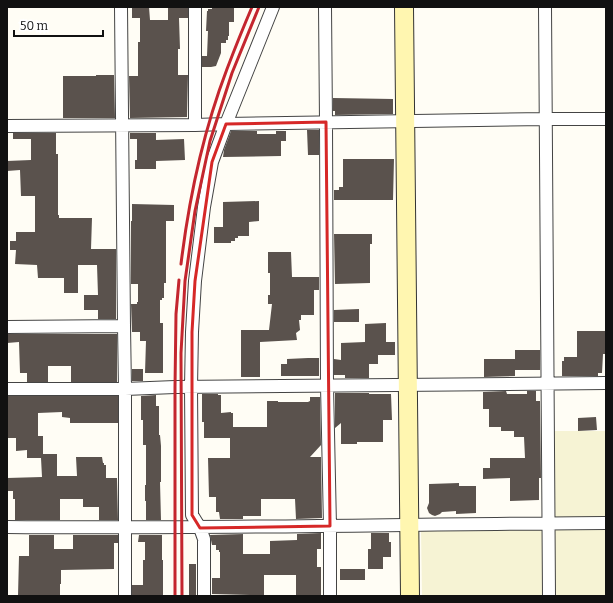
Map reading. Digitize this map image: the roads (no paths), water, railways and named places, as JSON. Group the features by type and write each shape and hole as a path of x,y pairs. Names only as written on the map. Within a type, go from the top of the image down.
{"street":[{"path":"121,7 125,389 125,596"},
{"path":"195,7 195,125"},
{"path":"204,596 204,539 200,528 192,515 191,387 195,281 204,207 212,162 273,7"},
{"path":"324,7 326,122 326,386 330,526 330,596"},
{"path":"404,7 410,596"},
{"path":"545,7 549,596"},
{"path":"7,126 606,119"},
{"path":"7,327 124,326"},
{"path":"7,389 606,383"},
{"path":"7,527 200,528 409,524 606,523"}],"railway":[{"path":"181,264 188,215 204,141 218,93 252,7"},
{"path":"182,596 181,353 185,281 195,211 210,141 232,73 259,7"},
{"path":"175,596 175,387 176,314 179,280"}]}
